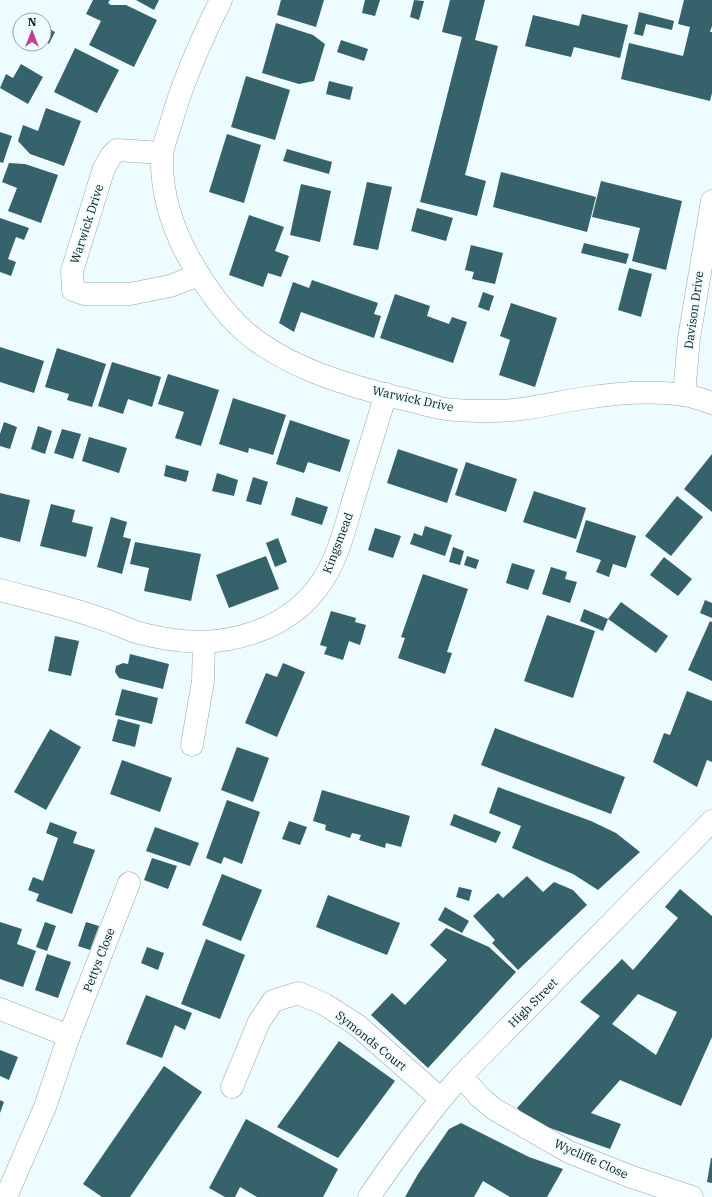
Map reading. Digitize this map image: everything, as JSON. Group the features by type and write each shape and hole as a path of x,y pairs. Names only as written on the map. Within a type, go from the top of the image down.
{"street":[{"name":"Warwick Drive","path":"221,0 204,34 190,68 175,108 162,153 165,194 170,216 179,239 199,275 227,314 244,331 272,350 304,367 344,383 442,408 511,411 541,407 583,398 616,394 651,393 684,395 712,403"},
{"name":"Warwick Drive","path":"162,153 117,150 111,156 104,168 72,271 73,290 84,294 130,294 170,286 199,275"},
{"name":"Davison Drive","path":"684,395 690,331 712,201"},
{"name":"Kingsmead","path":"0,590 102,618 134,631 169,639 204,642 240,637 264,630 297,608 323,581 343,536 386,394"},
{"path":"192,745 203,681 204,642"},
{"name":"High Street","path":"370,1197 406,1144 441,1098 461,1076 712,821"},
{"name":"Pettys Close","path":"10,1188 45,1107 70,1036 129,883"},
{"name":"Symonds Court","path":"232,1087 259,1022 273,1001 298,993 324,1004 357,1026 441,1098"},
{"path":"0,1010 70,1036"},
{"name":"Wycliffe Close","path":"461,1076 480,1097 494,1109 569,1152 629,1176 692,1197"}],"building":[{"path":"93,0 110,0 108,3 111,5 126,5 157,20 134,67 89,45 101,21 86,14"},
{"path":"136,0 159,0 154,10"},
{"path":"281,0 324,0 316,27 277,15"},
{"path":"365,0 380,0 375,16 362,13"},
{"path":"414,0 424,1 419,20 410,17"},
{"path":"450,0 485,0 475,40 498,46 465,175 486,181 477,216 420,202 462,37 442,32"},
{"path":"684,0 712,0 712,26 710,32 712,32 712,93 710,101 621,79 629,43 683,56 690,27 678,24"},
{"path":"639,12 674,21 672,30 646,24 643,36 634,34"},
{"path":"582,14 628,25 620,58 574,47 571,57 525,46 533,15 579,26"},
{"path":"276,23 313,35 325,44 314,81 299,84 262,73"},
{"path":"52,30 55,32 52,38"},
{"path":"341,40 368,49 364,61 337,52"},
{"path":"75,48 119,70 97,113 54,92"},
{"path":"21,64 43,77 28,104 0,88 6,74 13,78"},
{"path":"246,76 290,90 275,140 231,127"},
{"path":"329,81 353,87 350,100 326,94"},
{"path":"46,108 81,121 64,166 30,154 18,141 23,125 38,131"},
{"path":"0,132 12,136 3,163 0,162"},
{"path":"227,134 261,145 244,203 209,192"},
{"path":"287,149 332,162 329,174 283,161"},
{"path":"9,163 25,164 58,175 41,223 8,211 17,188 2,182"},
{"path":"501,172 596,197 587,232 493,207"},
{"path":"601,181 682,201 666,270 632,261 640,228 592,217"},
{"path":"367,182 392,187 378,250 353,245"},
{"path":"301,184 331,191 320,242 290,235"},
{"path":"417,208 453,218 446,241 411,231"},
{"path":"249,215 284,227 275,251 289,256 281,277 268,273 263,287 229,275"},
{"path":"0,218 29,228 24,240 16,237 8,259 16,262 11,276 0,272"},
{"path":"584,243 629,254 626,264 581,253"},
{"path":"471,245 503,253 495,284 472,279 474,272 465,270"},
{"path":"629,268 652,274 641,317 618,310"},
{"path":"312,280 378,303 374,314 381,316 374,338 301,312 294,332 279,323 293,282 309,288"},
{"path":"483,292 494,296 489,311 478,307"},
{"path":"395,294 430,306 427,316 449,324 452,317 467,322 453,363 380,338"},
{"path":"511,303 557,318 535,387 499,375 510,340 500,336"},
{"path":"0,347 44,361 34,393 0,382"},
{"path":"57,348 106,364 92,407 67,400 69,394 45,387"},
{"path":"112,362 161,377 152,407 128,399 123,414 98,406"},
{"path":"168,374 219,390 201,446 175,438 184,412 158,404"},
{"path":"233,398 286,415 273,455 249,448 248,453 219,444"},
{"path":"290,420 350,440 340,472 308,462 304,473 276,464"},
{"path":"4,422 17,427 10,449 0,446 0,434"},
{"path":"38,426 52,431 45,454 31,449"},
{"path":"62,429 81,434 73,459 54,453"},
{"path":"89,437 127,448 119,473 82,461"},
{"path":"398,449 458,469 447,503 387,483"},
{"path":"712,454 712,512 684,489"},
{"path":"466,462 517,479 506,512 455,495"},
{"path":"166,465 189,471 186,482 164,476"},
{"path":"217,473 238,480 234,496 212,491"},
{"path":"253,477 268,482 261,505 246,501"},
{"path":"534,491 586,508 576,539 523,522"},
{"path":"0,493 30,500 20,542 0,537"},
{"path":"677,496 703,517 671,556 645,536"},
{"path":"296,497 328,507 322,525 291,515"},
{"path":"51,504 75,510 72,522 93,527 86,557 40,546"},
{"path":"111,517 127,522 123,537 131,539 122,574 97,567"},
{"path":"586,520 636,536 626,568 613,564 609,577 596,572 601,560 576,552"},
{"path":"425,526 452,535 445,556 410,544 414,533 422,536"},
{"path":"375,528 401,536 393,558 368,550"},
{"path":"278,538 287,562 275,567 266,543"},
{"path":"135,542 201,554 191,601 144,591 149,568 130,564"},
{"path":"453,547 464,551 460,565 449,562"},
{"path":"266,556 279,589 229,608 216,575"},
{"path":"467,556 479,560 476,569 464,565"},
{"path":"664,557 692,579 678,596 650,575"},
{"path":"512,563 535,570 528,590 506,583"},
{"path":"551,567 567,572 565,579 577,582 570,603 542,594"},
{"path":"423,574 468,589 447,652 452,653 445,674 398,658 405,638 401,637"},
{"path":"705,600 712,603 712,618 700,613"},
{"path":"621,602 668,636 656,653 608,619"},
{"path":"584,609 608,619 603,631 580,621"},
{"path":"331,611 356,618 355,622 366,625 360,645 349,641 343,660 324,654 327,647 320,645"},
{"path":"547,615 595,631 573,698 524,681"},
{"path":"710,621 712,622 712,681 688,670"},
{"path":"55,636 79,641 71,676 48,671"},
{"path":"130,654 169,664 163,689 119,678 115,672 116,666 123,663 128,664"},
{"path":"283,663 305,672 277,737 245,723 266,673 277,677"},
{"path":"122,689 158,698 152,724 115,715"},
{"path":"687,691 712,701 712,762 707,760 697,787 653,762 664,733 670,735"},
{"path":"118,719 140,725 135,747 112,741"},
{"path":"495,728 625,777 611,814 481,765"},
{"path":"50,729 81,747 46,810 14,792"},
{"path":"237,747 269,758 253,802 221,790"},
{"path":"122,760 172,778 160,812 110,794"},
{"path":"498,787 591,821 616,833 640,852 598,890 573,874 512,848 521,826 489,813"},
{"path":"322,790 410,816 401,847 386,843 385,848 359,840 361,835 352,833 350,838 325,830 326,825 313,821"},
{"path":"227,800 260,812 242,864 224,857 221,864 206,858"},
{"path":"454,814 501,832 496,843 450,825"},
{"path":"289,821 307,827 300,845 282,839"},
{"path":"50,822 77,832 73,843 95,850 72,914 36,901 39,894 28,890 33,877 43,881 58,838 46,833"},
{"path":"155,827 199,843 190,866 146,851"},
{"path":"152,858 177,866 168,889 144,880"},
{"path":"222,874 262,890 241,941 202,925"},
{"path":"527,876 543,892 554,882 573,890 587,905 518,970 492,943 495,940 473,916 498,893 503,898"},
{"path":"459,887 472,890 469,901 456,897"},
{"path":"680,889 712,916 712,1037 681,1106 620,1080 591,1113 621,1124 610,1149 530,1121 517,1108 600,1016 580,1002 622,959 633,970 678,918 665,907","holes":["638,994 677,1012 656,1055 612,1024"]},
{"path":"328,895 400,923 387,955 316,927"},
{"path":"445,907 469,921 462,933 438,920"},
{"path":"0,922 22,929 17,944 36,951 23,987 0,979"},
{"path":"45,922 56,926 47,951 36,947"},
{"path":"86,922 99,926 90,950 78,946"},
{"path":"446,928 489,947 516,972 428,1068 371,1015 392,993 405,1005 447,960 430,945"},
{"path":"206,939 245,955 220,1019 181,1004"},
{"path":"147,947 164,953 158,970 141,963"},
{"path":"47,954 71,962 58,998 35,990"},
{"path":"146,995 192,1013 185,1030 175,1025 162,1058 126,1044"},
{"path":"339,1041 395,1081 338,1158 277,1127"},
{"path":"0,1050 18,1057 9,1080 0,1076"},
{"path":"164,1066 202,1092 130,1197 102,1197 83,1184"},
{"path":"0,1100 4,1102 0,1113"},
{"path":"246,1119 338,1169 323,1197 257,1197 240,1187 235,1197 225,1197 209,1188"},
{"path":"461,1123 529,1157 563,1169 547,1197 510,1197 483,1181 474,1197 405,1197 418,1174 449,1129"},
{"path":"712,1158 712,1183 707,1182"}]}
